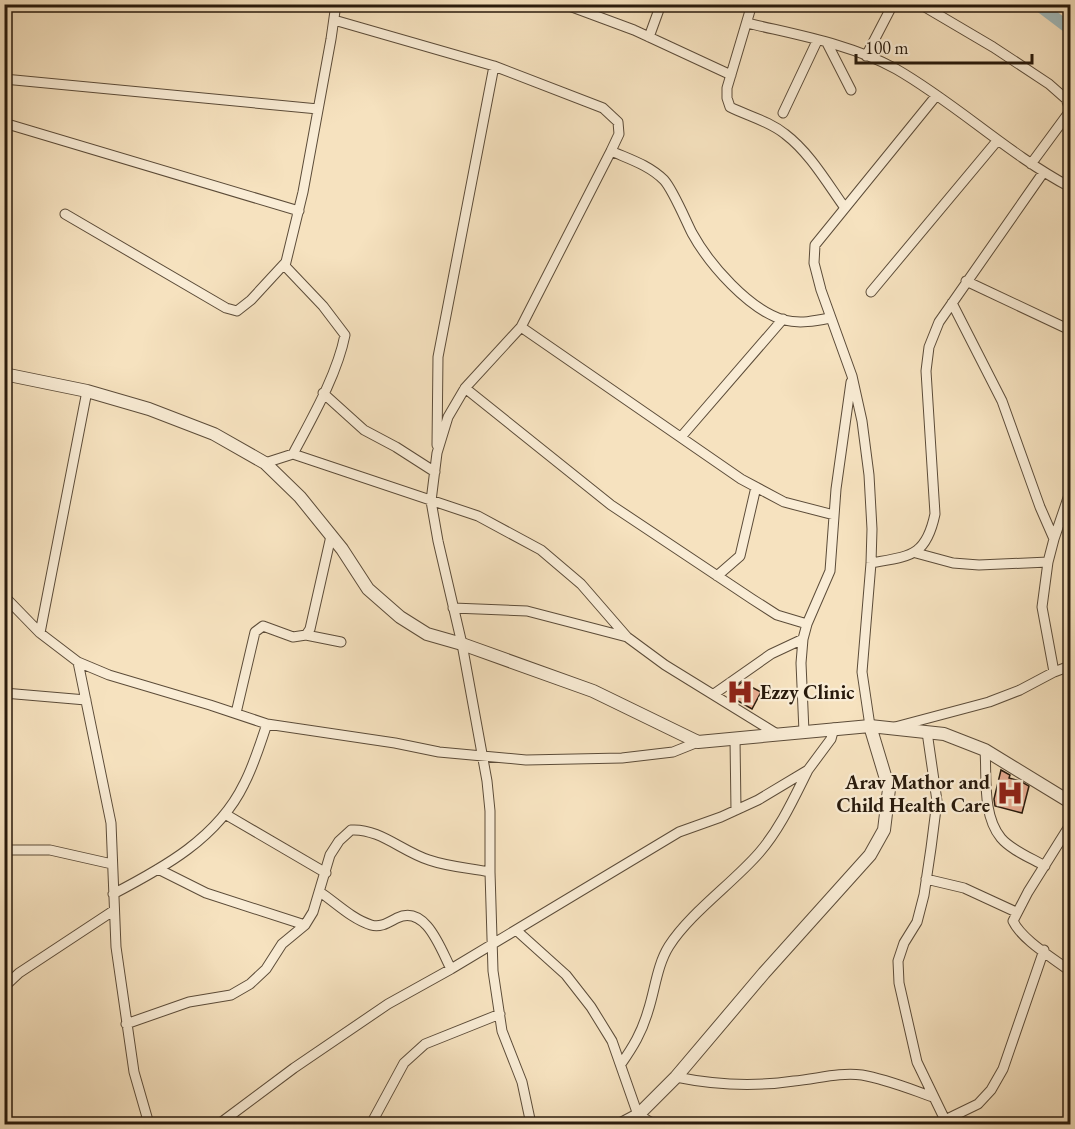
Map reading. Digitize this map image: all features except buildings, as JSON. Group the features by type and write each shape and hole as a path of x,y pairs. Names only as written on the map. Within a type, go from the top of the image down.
{"street":[{"path":"293,454 323,393 342,348 345,334 324,306 285,266 299,211 336,4"},
{"path":"564,4 592,9 731,75"},
{"path":"649,37 661,4"},
{"path":"752,4 731,75 727,98 730,106 786,134 805,153 845,208"},
{"path":"866,56 893,4"},
{"path":"920,4 993,47 1049,84 1066,99 1071,110 1031,164"},
{"path":"1060,4 1071,11"},
{"path":"334,20 494,66 603,108 618,122 619,134 611,151 521,327 465,388 448,417 437,453"},
{"path":"747,23 827,43 895,69 1043,173 1071,187"},
{"path":"783,113 817,41"},
{"path":"827,43 851,90"},
{"path":"494,66 438,357 437,453 431,501 438,542 462,644 483,756 490,811 493,970 502,1031 522,1082 531,1125"},
{"path":"4,79 318,109"},
{"path":"621,1125 638,1114 675,1077 870,855 884,830 889,789 870,726 862,672 871,563 869,475 862,421 852,376 830,318 814,263 815,245 936,96"},
{"path":"4,123 299,211"},
{"path":"871,292 997,141"},
{"path":"611,151 652,169 666,182 699,245 731,284 758,307 783,319 801,322 830,318"},
{"path":"916,553 926,542 932,530 935,514 926,371 929,347 939,322 1043,173"},
{"path":"65,214 226,308 237,311 251,300 286,262"},
{"path":"966,281 1071,330"},
{"path":"952,303 1002,401 1040,507 1054,539"},
{"path":"681,437 783,319"},
{"path":"521,327 741,478 784,502 834,515"},
{"path":"4,374 87,391 148,409 214,434 265,463 300,497 342,549 368,590 427,634 462,644 593,691 698,742"},
{"path":"804,732 801,663 803,639 807,624 830,571 834,515 852,376"},
{"path":"465,388 611,505 777,615 807,624"},
{"path":"40,633 87,391"},
{"path":"323,393 364,430 435,472"},
{"path":"265,463 293,454 478,516 541,550 581,584 627,637 665,665 777,734"},
{"path":"717,576 740,556 756,487"},
{"path":"1054,672 1042,607 1048,562 1071,492"},
{"path":"306,635 310,629 331,536"},
{"path":"871,563 916,553 953,563 979,566 1048,562"},
{"path":"4,596 40,633 78,662 110,675 267,724 395,743 439,752 526,760 622,758 673,752 698,742 834,728 870,726 891,728 944,734 985,750 1071,802"},
{"path":"453,608 527,611 627,637"},
{"path":"236,713 255,632 263,626 293,636 306,635 341,642"},
{"path":"714,694 771,654 803,639"},
{"path":"78,662 111,823 113,911 126,1024 134,1072 149,1125"},
{"path":"891,728 989,702 1071,666"},
{"path":"4,693 86,700"},
{"path":"113,894 158,869 196,844 225,814 244,785 267,724"},
{"path":"621,1064 639,1039 661,963 669,945 687,924 760,852 782,820 808,770 831,739 834,728"},
{"path":"927,732 937,801 926,879 917,922 904,943 898,962 899,983 917,1062 946,1122 978,1104 991,1090 1003,1069 1044,950"},
{"path":"735,739 736,810"},
{"path":"985,750 988,807 993,825 1001,839 1045,866"},
{"path":"219,1125 294,1068 388,1004 451,969 679,832 758,800 808,770"},
{"path":"225,814 326,873"},
{"path":"1071,825 1016,912 1013,921 1017,928 1071,970"},
{"path":"126,1024 189,1002 231,995 250,984 266,969 282,944 304,925 313,912 321,892 330,855 339,841 351,830 362,829 379,835 408,852 428,860 490,872"},
{"path":"4,850 50,850 112,864"},
{"path":"158,869 206,893 304,925"},
{"path":"926,879 964,888 1016,912"},
{"path":"321,892 347,912 373,926 388,924 399,917 416,916 424,922 451,969"},
{"path":"4,987 19,973 113,911"},
{"path":"516,930 566,975 579,991 612,1041 638,1114 654,1125"},
{"path":"371,1125 404,1063 425,1044 500,1014"},
{"path":"675,1077 706,1083 747,1085 795,1081 827,1075 861,1075 933,1097"}],"waterway":[{"path":"1037,4 1070,29"}],"place":[{"name":"Ezzy Clinic","path":"740,692"},
{"name":"Arav Mathor and Child Health Care","path":"1010,793"}]}
